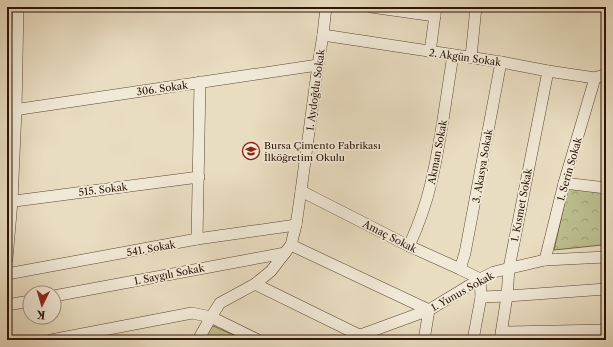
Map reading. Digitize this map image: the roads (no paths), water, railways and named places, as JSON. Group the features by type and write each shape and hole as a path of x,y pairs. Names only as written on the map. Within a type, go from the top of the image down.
{"street":[{"path":"7,259 12,111 18,7"},
{"name":"1. Aydoğdu Sokak","path":"288,249 296,225 302,191 326,7"},
{"path":"371,7 435,12 430,52"},
{"path":"471,57 476,7"},
{"name":"2. Akgün Sokak","path":"323,36 471,57 548,71 603,75"},
{"name":"Akman Sokak","path":"410,246 421,217 431,183 440,139 453,55"},
{"name":"3. Akasya Sokak","path":"460,269 465,253 501,62"},
{"name":"306. Sokak","path":"12,111 318,65"},
{"name":"1. Kısmet Sokak","path":"501,336 509,268 548,71"},
{"name":"1. Serin Sokak","path":"545,260 564,183 603,75"},
{"path":"197,239 200,82"},
{"name":"515. Sokak","path":"10,201 199,177"},
{"path":"564,183 606,188"},
{"name":"Amaç Sokak","path":"302,191 410,246 480,279"},
{"name":"541. Sokak","path":"7,274 197,239 296,225"},
{"path":"198,340 220,303 255,284 271,271 288,249 429,310 424,340"},
{"name":"1. Saygılı Sokak","path":"62,294 288,249"},
{"name":"1. Yunus Sokak","path":"348,340 429,310 494,272 545,260 606,257"},
{"path":"473,340 481,297 480,279"},
{"path":"255,284 360,335"},
{"path":"481,297 606,289"},
{"path":"7,305 22,302"},
{"path":"51,340 192,313 211,317 258,340"},
{"path":"376,340 378,328"},
{"path":"501,336 606,330"}],"place":[{"name":"Bursa Çimento Fabrikası İlköğretim Okulu","path":"251,151"}]}
